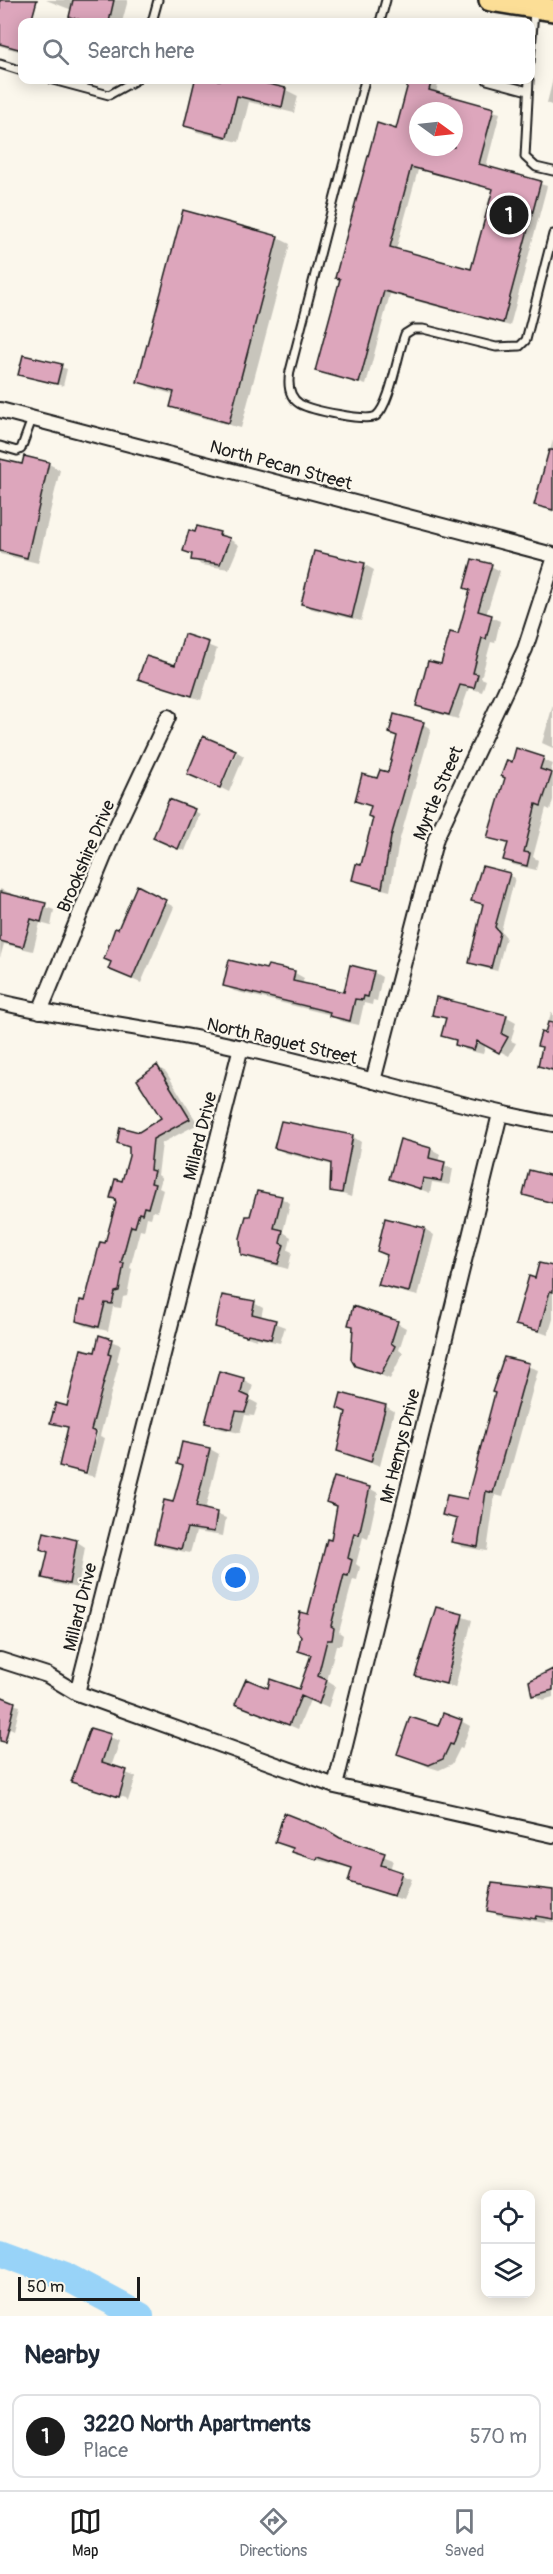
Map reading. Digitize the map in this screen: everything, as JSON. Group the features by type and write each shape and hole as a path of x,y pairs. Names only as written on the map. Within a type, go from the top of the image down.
{"main road":[{"path":"491,0 544,8"}],"street":[{"name":"North Pecan Street","path":"0,411 553,555"},
{"name":"Myrtle Street","path":"374,1081 436,838 525,649 553,563"},
{"name":"Brookshire Drive","path":"40,1011 114,832 168,717"},
{"name":"North Raguet Street","path":"0,1002 241,1047 500,1114 553,1124"},
{"name":"Millard Drive","path":"77,1693 241,1047"},
{"name":"Mr Henrys Drive","path":"336,1786 500,1114"},
{"path":"0,1659 47,1675 77,1693 336,1786 553,1835"}],"lane":[{"path":"153,18 158,0"},
{"path":"381,18 386,0"},
{"path":"535,45 544,8"},
{"path":"0,64 18,70"},
{"path":"68,84 109,95 129,84"},
{"path":"364,84 290,371 291,393 300,404 363,419 374,417 380,411 405,334 413,329 423,329 496,347 520,346 526,340 553,234"},
{"path":"502,84 528,91"},
{"path":"529,84 525,157 536,167 553,171"},
{"path":"0,446 17,451 21,449 32,419"}],"building":[{"path":"0,0 37,0 32,18 18,18 18,49 0,44"},
{"path":"73,0 114,0 110,18 69,17"},
{"path":"194,84 268,84 286,88 282,107 237,96 227,137 184,126"},
{"path":"408,84 431,84 429,90 494,108 479,164 541,181 503,323 384,291 359,383 315,371 340,279 335,278 377,123 396,129","holes":["411,167 493,189 471,269 390,247"]},
{"path":"183,210 278,236 229,423 170,407 174,392 137,382"},
{"path":"23,355 62,364 57,384 18,375"},
{"path":"549,450 553,450 553,510 534,505"},
{"path":"24,456 49,462 27,558 0,551 0,459 22,464"},
{"path":"197,526 220,532 219,535 230,538 220,564 191,560 192,554 183,551 189,530 195,532"},
{"path":"314,551 365,563 352,617 301,604"},
{"path":"472,559 492,564 478,611 492,615 486,639 482,638 473,673 478,674 474,688 460,685 449,715 416,706 428,661 441,664 450,632 458,634 470,590 464,588"},
{"path":"184,634 209,642 192,696 138,679 146,656 175,665"},
{"path":"394,714 424,722 391,837 382,888 352,880 356,864 361,865 373,818 368,816 371,806 355,801 362,774 377,778 380,770 388,772 397,736 389,733"},
{"path":"203,736 236,750 220,788 187,774"},
{"path":"516,748 544,757 540,769 552,773 541,806 536,804 524,852 530,853 527,866 503,860 508,843 487,838 505,778 501,776 507,760 512,762"},
{"path":"169,799 195,809 178,849 153,838"},
{"path":"482,866 510,873 495,927 500,933 491,968 469,963 483,904 471,901"},
{"path":"137,885 166,900 132,979 108,969 111,962 104,959 115,928 118,929"},
{"path":"0,892 46,903 41,922 31,919 23,947 0,941"},
{"path":"229,960 266,969 268,965 295,971 293,981 344,992 350,965 374,971 368,997 364,996 363,1000 355,999 350,1021 329,1016 330,1012 223,986"},
{"path":"436,997 507,1015 502,1034 508,1037 499,1053 477,1041 474,1050 455,1045 456,1040 441,1036 446,1018 432,1015"},
{"path":"548,1022 553,1023 553,1070 538,1066 542,1047 537,1046 541,1032 545,1033"},
{"path":"157,1065 190,1119 153,1139 150,1170 154,1171 151,1183 155,1184 148,1208 144,1207 142,1214 139,1213 135,1227 131,1226 121,1263 124,1263 119,1291 115,1292 112,1304 105,1303 99,1327 76,1321 80,1300 85,1301 100,1242 105,1243 116,1203 115,1199 110,1198 115,1179 122,1181 129,1156 129,1147 117,1143 120,1127 139,1132 161,1118 137,1080"},
{"path":"281,1121 353,1135 342,1193 330,1191 331,1163 274,1148"},
{"path":"400,1139 431,1148 429,1158 445,1162 441,1181 423,1178 421,1189 389,1179"},
{"path":"529,1170 553,1176 553,1203 523,1195"},
{"path":"257,1191 282,1196 274,1228 283,1230 280,1243 284,1245 278,1264 241,1255 240,1238 246,1216 250,1216"},
{"path":"385,1218 425,1228 409,1292 378,1285 387,1255 377,1251"},
{"path":"539,1263 553,1266 553,1292 550,1291 539,1331 515,1325 529,1276 535,1278"},
{"path":"222,1295 255,1301 252,1314 276,1320 271,1339 248,1334 247,1336 215,1327"},
{"path":"353,1306 398,1321 391,1343 395,1346 381,1374 355,1366 351,1359 353,1326 348,1325"},
{"path":"99,1335 112,1339 108,1354 111,1355 91,1430 96,1432 86,1473 59,1466 68,1427 50,1423 56,1403 67,1406 81,1349 95,1352"},
{"path":"504,1357 529,1363 493,1493 486,1491 478,1547 451,1542 457,1519 442,1515 447,1495 467,1499 495,1393 492,1392"},
{"path":"219,1371 244,1378 241,1393 250,1397 245,1412 236,1411 231,1429 205,1423"},
{"path":"341,1393 386,1405 371,1462 337,1451 346,1412 337,1408"},
{"path":"182,1442 210,1448 196,1507 217,1512 214,1532 187,1528 181,1549 154,1543 164,1500 173,1502 183,1466 177,1464"},
{"path":"334,1477 370,1487 359,1535 354,1533 348,1558 352,1560 348,1576 344,1575 331,1626 334,1628 332,1640 327,1640 318,1676 327,1680 319,1704 301,1696 289,1725 235,1704 246,1679 268,1688 270,1679 299,1689 311,1655 298,1651 301,1636 296,1630 300,1612 308,1614 327,1539 331,1540 337,1506 326,1502"},
{"path":"44,1532 77,1540 69,1584 42,1578 48,1552 40,1549"},
{"path":"436,1607 463,1614 446,1684 415,1676"},
{"path":"553,1669 553,1690 532,1696 529,1681"},
{"path":"0,1696 15,1702 5,1742 0,1741"},
{"path":"443,1713 462,1720 453,1745 450,1744 443,1759 429,1765 397,1754 410,1717 438,1726"},
{"path":"90,1728 111,1734 102,1762 127,1770 119,1797 71,1782"},
{"path":"284,1813 327,1830 340,1838 385,1853 381,1865 402,1872 394,1896 348,1882 352,1868 318,1857 317,1860 292,1852 293,1848 275,1842"},
{"path":"492,1883 553,1890 553,1919 536,1916 535,1919 487,1911"}],"waterway":[{"path":"0,2252 65,2276 140,2316"}],"place":[{"name":"3220 North Apartments","path":"509,215"}]}
